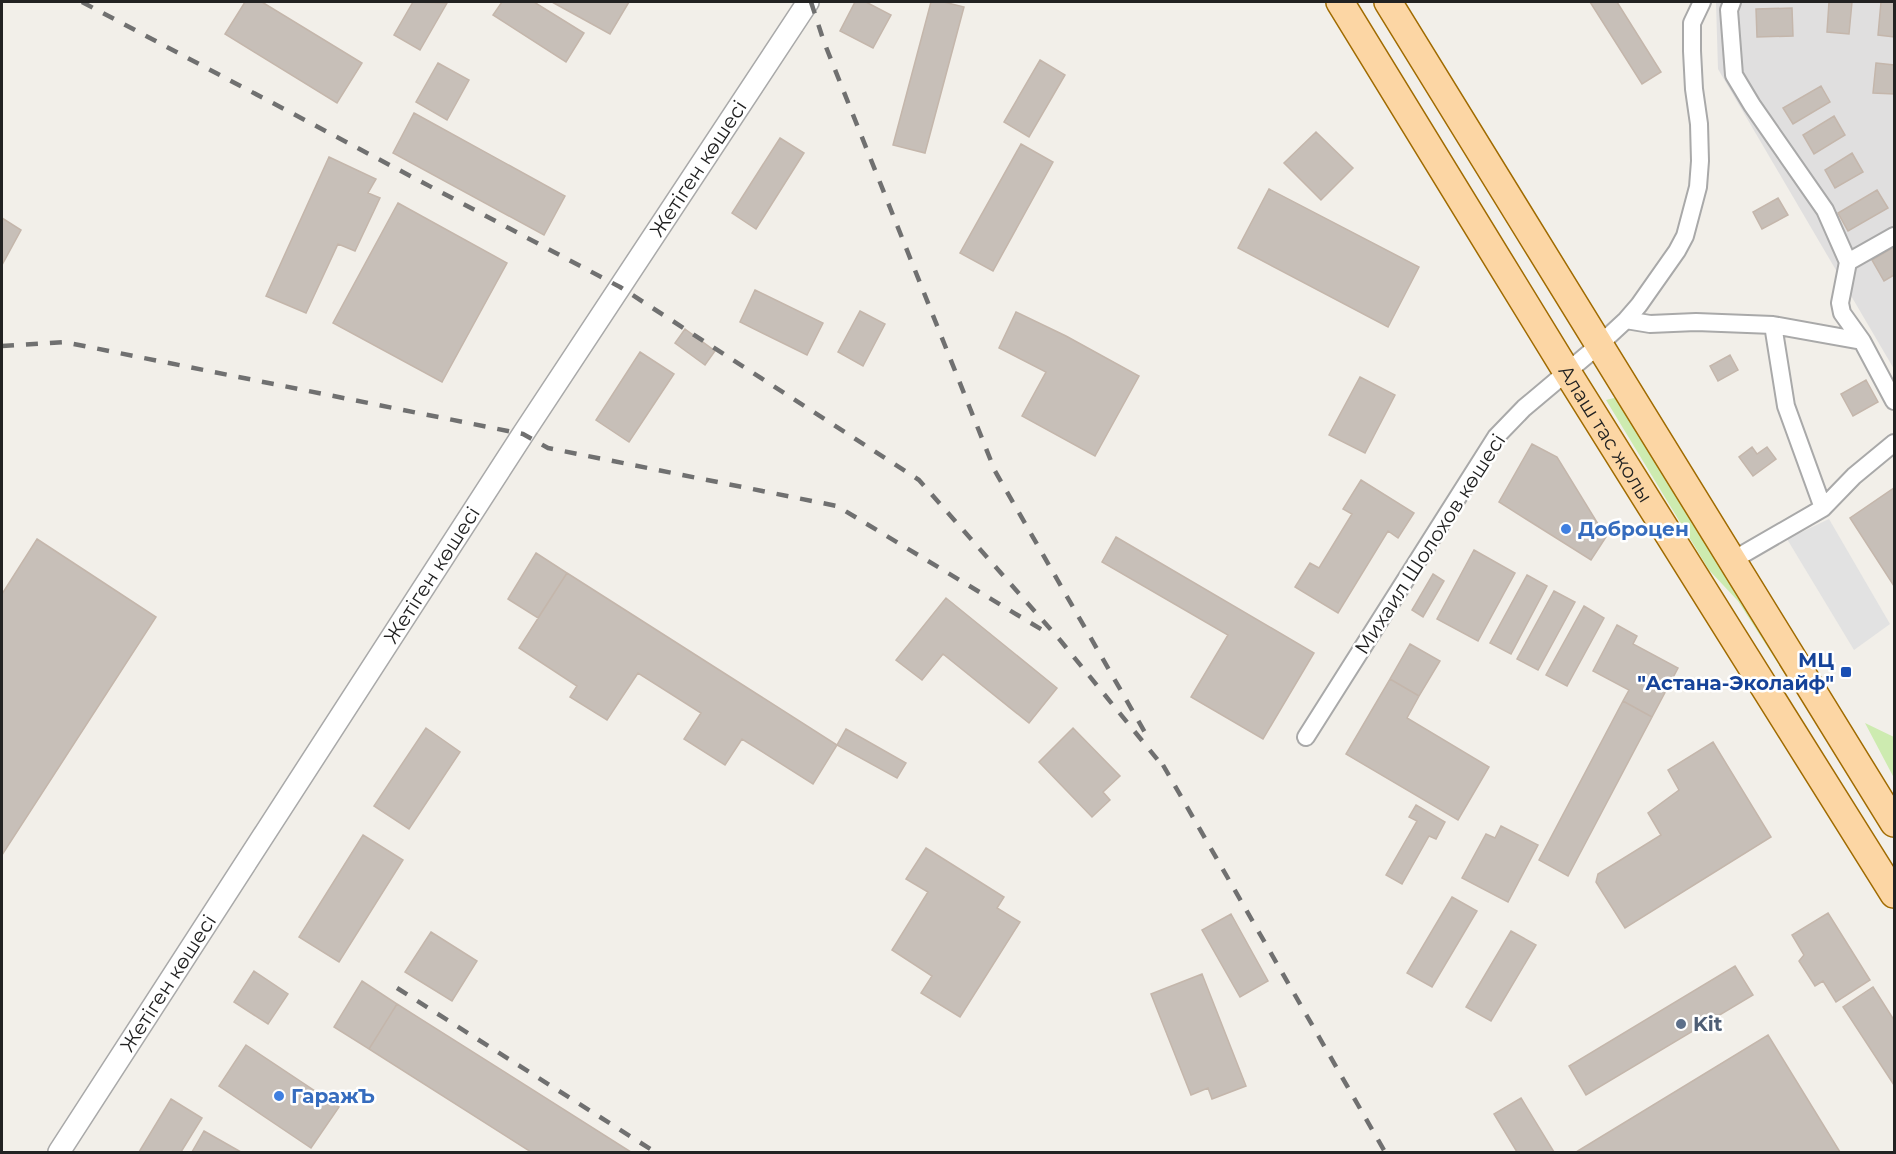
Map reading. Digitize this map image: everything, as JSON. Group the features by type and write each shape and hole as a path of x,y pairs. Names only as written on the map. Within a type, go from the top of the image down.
{"main road":[{"name":"Алаш тас жолы","path":"1340,2 1566,372 1885,861 1894,894"},
{"name":"Алаш тас жолы","path":"1388,2 1894,823"}],"street":[{"name":"Жетіген көшесі","path":"59,1152 517,443 808,2"},
{"name":"Михаил Шолохов көшесі","path":"1306,736 1496,437 1524,408 1626,320 1677,251 1685,236 1698,187 1699,124 1694,89 1692,23 1702,2"},
{"path":"1732,2 1730,10 1734,75 1826,210 1848,262 1840,303 1842,313 1862,341 1894,401"},
{"path":"1848,262 1894,236"},
{"path":"1626,320 1650,324 1696,321 1773,325 1862,341"},
{"path":"1773,325 1786,406 1823,508"},
{"path":"1732,560 1823,508 1854,476 1894,443"}],"shaded area":[{"path":"1716,2 1894,2 1894,369 1718,69"},
{"path":"1829,519 1890,624 1854,650 1787,539"}],"green space":[{"path":"1618,397 1874,813 1738,601 1709,570 1606,400"},
{"path":"1865,723 1894,737 1894,778"}],"building":[{"path":"245,2 262,2 362,63 337,103 225,34"},
{"path":"413,2 447,3 420,50 394,35"},
{"path":"502,2 534,2 584,33 566,62 493,15"},
{"path":"552,2 629,2 610,34"},
{"path":"855,2 866,2 891,15 873,48 840,31"},
{"path":"931,2 944,2 964,7 925,153 893,145"},
{"path":"1590,2 1617,2 1661,72 1642,84"},
{"path":"1829,2 1852,2 1849,34 1827,32"},
{"path":"1881,2 1894,2 1894,37 1878,35"},
{"path":"1792,8 1793,36 1757,37 1756,9"},
{"path":"1040,60 1065,75 1029,137 1004,122"},
{"path":"438,63 469,80 447,120 416,102"},
{"path":"1876,63 1894,65 1894,94 1873,93"},
{"path":"1821,86 1830,102 1793,124 1783,108"},
{"path":"414,113 565,196 544,235 393,153"},
{"path":"1834,116 1845,135 1814,154 1803,135"},
{"path":"1316,132 1353,168 1321,200 1284,163"},
{"path":"780,138 804,153 756,229 732,213"},
{"path":"1021,144 1053,162 993,271 960,253"},
{"path":"1852,153 1863,172 1835,188 1825,170"},
{"path":"329,157 376,179 368,193 380,198 355,251 338,244 306,313 266,296"},
{"path":"1269,189 1419,267 1388,327 1238,248"},
{"path":"1877,190 1888,208 1848,231 1838,213"},
{"path":"1778,198 1788,215 1762,229 1753,212"},
{"path":"398,203 507,263 442,382 333,323"},
{"path":"2,218 21,230 2,265"},
{"path":"1894,247 1894,275 1884,281 1872,260"},
{"path":"755,290 823,323 807,355 740,322"},
{"path":"860,311 885,324 863,366 838,352"},
{"path":"1016,312 1139,376 1095,456 1022,416 1046,372 999,348"},
{"path":"685,329 715,351 705,365 675,343"},
{"path":"640,352 674,374 629,442 596,420"},
{"path":"1730,355 1738,370 1718,381 1710,366"},
{"path":"1360,377 1395,395 1365,453 1329,435"},
{"path":"1866,380 1878,402 1853,416 1841,394"},
{"path":"1532,444 1557,457 1606,537 1591,560 1499,502"},
{"path":"1752,447 1757,454 1767,447 1776,459 1753,476 1739,457"},
{"path":"1361,480 1414,513 1398,538 1388,531 1338,613 1295,587 1310,563 1319,568 1352,514 1343,509"},
{"path":"1894,488 1894,586 1850,518"},
{"path":"1116,537 1314,653 1263,739 1191,697 1228,635 1102,562"},
{"path":"37,539 156,617 2,855 2,594"},
{"path":"1474,550 1515,573 1478,641 1437,619"},
{"path":"536,553 567,573 538,618 508,599"},
{"path":"567,573 837,745 813,784 742,739 725,765 684,739 701,713 638,673 607,720 570,697 577,686 519,648"},
{"path":"1433,574 1444,581 1423,617 1412,610"},
{"path":"1527,575 1547,586 1511,654 1490,643"},
{"path":"1554,591 1575,602 1538,670 1517,659"},
{"path":"946,598 1057,688 1029,723 943,654 922,680 896,660"},
{"path":"1584,606 1604,618 1567,686 1546,675"},
{"path":"1617,625 1637,636 1633,644 1678,668 1652,717 1623,701 1629,690 1593,671"},
{"path":"1410,644 1440,661 1419,696 1390,679"},
{"path":"1390,679 1419,696 1407,718 1489,767 1458,820 1346,754"},
{"path":"1623,701 1652,717 1568,876 1539,860"},
{"path":"426,728 460,752 409,829 374,806"},
{"path":"1073,728 1120,776 1103,792 1110,800 1092,817 1039,762"},
{"path":"846,729 906,763 897,778 837,745"},
{"path":"1713,742 1771,837 1625,928 1596,882 1598,874 1661,835 1648,813 1679,790 1668,770"},
{"path":"1416,805 1445,822 1436,839 1429,836 1402,884 1386,875 1417,821 1409,817"},
{"path":"1501,826 1538,845 1508,902 1462,878 1486,834 1495,838"},
{"path":"363,835 403,860 339,962 299,937"},
{"path":"926,848 1004,897 997,908 1020,922 960,1017 921,993 932,976 892,950 928,892 906,879"},
{"path":"1452,897 1477,911 1432,987 1407,973"},
{"path":"1828,913 1870,980 1836,1002 1823,981 1815,986 1799,961 1804,955 1792,935"},
{"path":"1231,914 1268,981 1240,997 1202,930"},
{"path":"1511,931 1536,945 1491,1021 1466,1007"},
{"path":"431,932 477,961 452,1001 405,972"},
{"path":"1735,966 1753,995 1586,1095 1569,1066"},
{"path":"254,971 288,994 268,1024 234,1002"},
{"path":"1202,974 1246,1086 1212,1099 1208,1088 1191,1095 1151,994"},
{"path":"362,981 397,1004 369,1049 334,1027"},
{"path":"1873,987 1894,1020 1894,1085 1843,1007"},
{"path":"397,1004 631,1152 531,1152 369,1049"},
{"path":"1768,1035 1840,1152 1576,1152"},
{"name":"ГаражЪ","path":"246,1045 339,1107 311,1148 219,1086"},
{"path":"1521,1098 1554,1152 1517,1152 1494,1114"},
{"path":"171,1099 202,1118 181,1152 139,1152"},
{"path":"204,1131 241,1152 192,1152"}],"railway":[{"path":"82,2 620,287 919,480 1060,640 1166,770"},
{"path":"811,2 824,42 995,471 1147,736"},
{"path":"2,346 64,342 523,434 548,448 837,506 1049,634"},
{"path":"1163,765 1385,1152"},
{"path":"397,988 655,1152"}],"place":[{"name":"Доброцен","path":"1566,529"},
{"name":"МЦ \"Астана-Эколайф\"","path":"1846,672"},
{"name":"Kit","path":"1681,1024"},
{"name":"ГаражЪ","path":"279,1096"}]}
